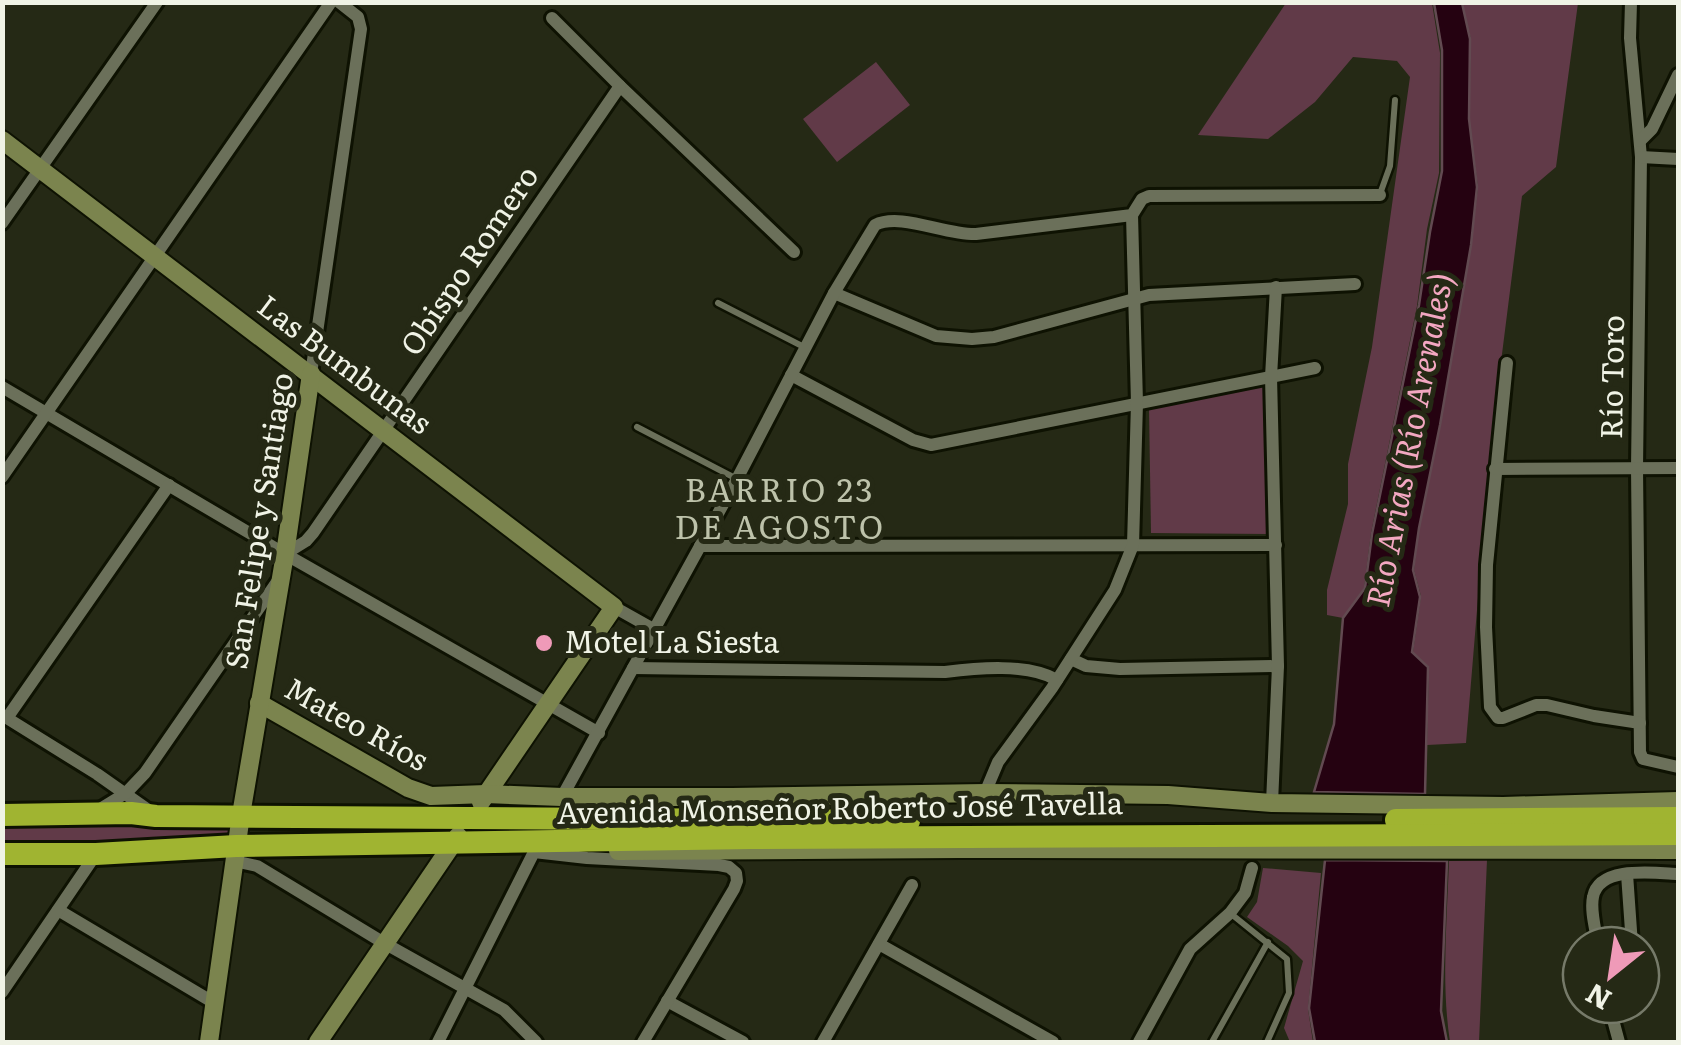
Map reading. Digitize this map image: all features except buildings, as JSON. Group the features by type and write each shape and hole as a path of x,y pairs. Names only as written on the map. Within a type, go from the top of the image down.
{"highway":[{"name":"Avenida Monseñor Roberto José Tavella","path":"2,814 1502,827 1678,834"},
{"name":"Avenida Monseñor Roberto José Tavella","path":"1502,827 1678,818"},
{"name":"Avenida Monseñor Roberto José Tavella","path":"2,854 235,854 453,843 1278,827"}],"street":[{"path":"2,223 157,2"},
{"path":"2,477 331,2"},
{"name":"San Felipe y Santiago","path":"209,1042 361,28 358,17 338,2"},
{"name":"Río Toro","path":"1631,2 1630,38 1641,157 1637,468 1640,752 1643,759 1678,767"},
{"path":"552,18 794,252"},
{"path":"1640,141 1652,129 1678,74"},
{"name":"Obispo Romero","path":"285,554 313,533 620,86"},
{"name":"Las Bumbunas","path":"2,140 614,607 654,630"},
{"path":"1641,157 1678,159"},
{"path":"985,793 998,762 1057,680 1114,590 1133,545 1136,403 1132,215 1142,199 1380,195"},
{"path":"562,798 870,231 879,222 892,220 966,235 1132,215"},
{"path":"834,293 936,336 972,339 994,337 1149,295 1356,284"},
{"path":"534,852 1278,827 1271,376 1276,287"},
{"path":"1507,363 1486,594 1490,707 1498,718 1547,705 1640,722"},
{"path":"791,376 913,440 931,445 1315,368"},
{"path":"2,387 598,733"},
{"path":"1495,468 1678,468"},
{"path":"156,816 5,717 169,486"},
{"path":"700,546 1276,545"},
{"path":"92,814 126,793 145,773 281,576"},
{"path":"318,1042 614,607"},
{"path":"1071,659 1086,666 1120,669 1278,666"},
{"path":"633,668 944,672 978,668 1045,672 1057,680"},
{"name":"Mateo Ríos","path":"260,703 419,793 431,796 1168,796 1278,827"},
{"path":"1502,827 1678,801"},
{"path":"1502,827 1678,850"},
{"path":"453,843 587,858 719,865 736,873 734,889 643,1042"},
{"path":"438,1042 534,852"},
{"path":"2,992 96,854"},
{"path":"235,854 384,944 504,1010 536,1042"},
{"path":"1138,1042 1190,949 1230,913 1245,893 1252,868"},
{"path":"1596,925 1593,896 1598,884 1606,879 1627,874 1678,874"},
{"path":"1627,874 1631,925"},
{"path":"823,1042 912,884"},
{"path":"58,910 216,1004"},
{"path":"879,944 1053,1042"},
{"path":"667,1002 743,1042"}],"lane":[{"path":"1380,195 1390,166 1395,100"},
{"path":"718,302 805,348"},
{"path":"637,427 736,478"},
{"path":"1230,913 1287,959 1289,993 1267,1042"},
{"path":"1212,1042 1268,942"}],"shaded area":[{"path":"1286,3 1432,3 1440,53 1439,173 1417,306 1371,533 1364,588 1343,618 1327,615 1327,590 1348,504 1348,464 1372,347 1410,77 1397,61 1353,57 1315,102 1268,139 1198,135"},
{"path":"1462,3 1578,3 1556,167 1522,196 1491,441 1466,743 1427,745 1429,667 1413,652 1421,596 1414,570 1478,187 1469,119 1471,39"},
{"path":"876,62 910,105 837,162 803,119"},
{"path":"1268,385 1268,534 1151,533 1149,408"},
{"path":"225,822 235,839 3,847 2,826"},
{"path":"1487,860 1479,1042 1450,1042 1445,975 1449,861"},
{"path":"1263,868 1321,873 1308,1009 1313,1042 1290,1042 1284,1028 1303,961 1247,917 1257,902"}],"water":[{"name":"Río Arias (Río Arenales)","path":"1434,3 1462,3 1470,39 1469,119 1477,187 1471,245 1413,570 1420,597 1412,652 1428,667 1425,794 1314,792 1334,724 1343,618 1365,588 1442,171 1442,50"},
{"path":"1325,860 1447,861 1441,1011 1447,1042 1315,1042 1309,1008"}],"place":[{"name":"Motel La Siesta","path":"544,643"}],"district":[{"name":"BARRIO 23 DE AGOSTO","path":"780,510"}]}
